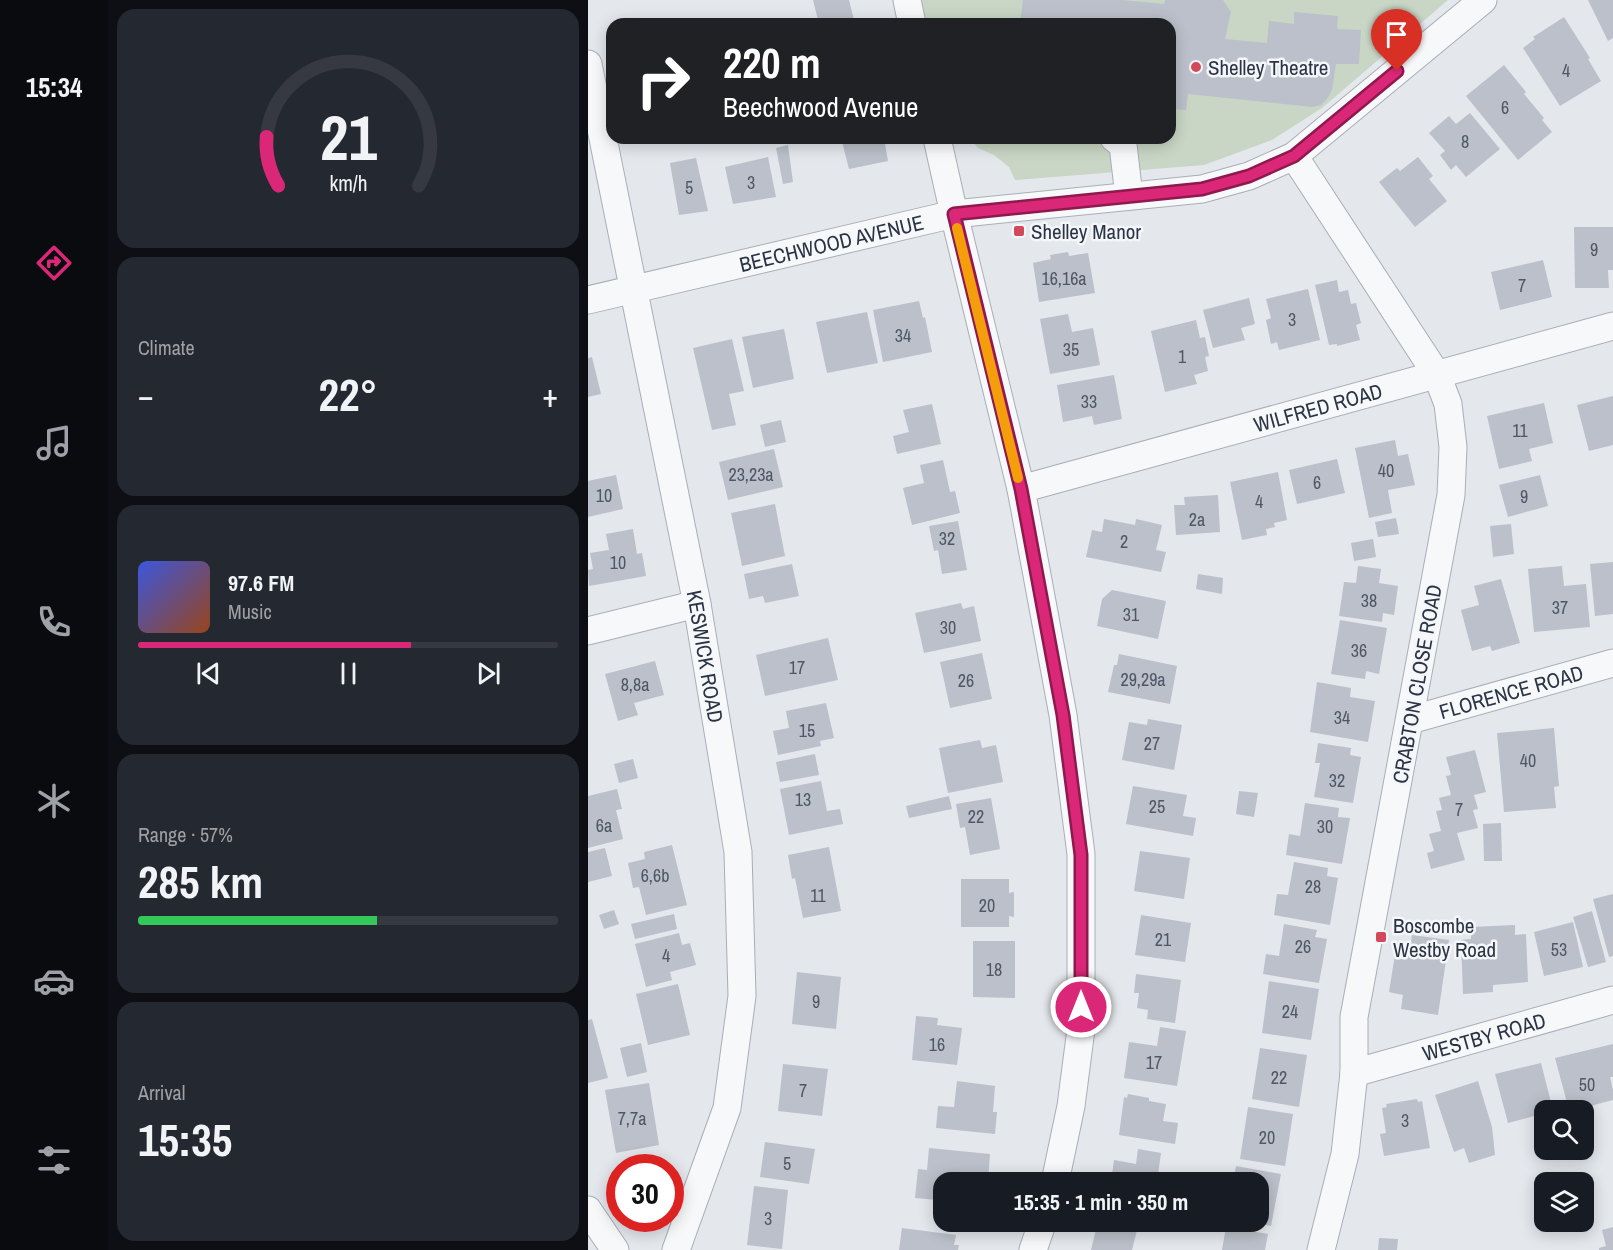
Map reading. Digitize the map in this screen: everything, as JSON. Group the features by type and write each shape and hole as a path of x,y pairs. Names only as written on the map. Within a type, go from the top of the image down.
{"street":[{"path":"907,0 911,18"},
{"name":"BEECHWOOD AVENUE","path":"588,300 954,214 1205,188 1249,176 1294,156 1482,0"},
{"name":"KESWICK ROAD","path":"588,64 697,604 738,852 742,996 727,1108 676,1250"},
{"path":"938,144 1021,489 1063,715 1081,855 1081,1029 1071,1106 1057,1172"},
{"path":"1121,144 1123,146 1129,196"},
{"name":"CRABTON CLOSE ROAD","path":"1294,156 1437,375 1448,404 1453,447 1451,495 1354,1017 1354,1073 1346,1154 1321,1250"},
{"name":"WILFRED ROAD","path":"1021,489 1613,326"},
{"path":"588,631 697,604"},
{"name":"FLORENCE ROAD","path":"1410,720 1613,663"},
{"name":"WESTBY ROAD","path":"1354,1073 1613,1000"},
{"path":"588,1210 615,1250"},
{"path":"1033,1250 1039,1232"}],"green space":[{"path":"915,0 1448,0 1322,108 1272,140 1204,165 1015,180 1009,167 974,144 1176,144 1176,18 920,18"}],"building":[{"path":"813,0 849,0 854,18 818,18"},
{"path":"1023,0 1122,0 1164,4 1165,0 1223,0 1231,12 1225,39 1267,43 1269,21 1294,24 1294,12 1338,16 1337,29 1361,30 1359,64 1336,64 1332,90 1321,105 1312,107 1188,94 1186,110 1176,109 1176,18 1021,18"},
{"path":"1588,0 1613,0 1613,38 1608,41"},
{"path":"1564,17 1590,58 1588,59 1601,81 1560,106 1523,48 1535,39 1533,37"},
{"path":"1504,65 1526,92 1524,94 1544,118 1542,120 1552,132 1518,160 1466,96"},
{"path":"1470,113 1500,149 1466,177 1456,165 1451,170 1440,155 1445,151 1429,133 1449,116 1456,124"},
{"path":"843,144 885,144 888,161 849,169"},
{"path":"788,145 793,182 783,184 776,148"},
{"path":"768,157 776,197 733,204 725,167"},
{"path":"1418,157 1433,176 1429,179 1447,201 1415,227 1379,182 1397,168 1400,171"},
{"path":"696,158 708,211 679,215 670,163"},
{"path":"1574,227 1613,227 1613,270 1608,270 1609,288 1575,288"},
{"path":"1068,252 1069,256 1088,253 1095,293 1039,302 1033,263 1051,259 1050,255"},
{"path":"1543,260 1552,297 1500,310 1491,272"},
{"path":"1337,280 1339,292 1348,290 1351,304 1356,303 1361,323 1356,325 1360,340 1337,346 1337,344 1329,345 1315,285"},
{"path":"1308,289 1320,340 1279,350 1277,342 1271,344 1266,320 1271,318 1266,299"},
{"path":"1249,298 1255,324 1241,328 1245,340 1213,348 1203,310"},
{"path":"919,301 923,318 925,317 932,352 883,362 873,310"},
{"path":"867,312 878,363 827,373 816,322"},
{"path":"1068,314 1072,332 1093,328 1100,365 1050,374 1040,319"},
{"path":"1196,320 1200,338 1205,337 1209,356 1205,357 1208,371 1194,375 1197,384 1165,392 1151,331"},
{"path":"784,329 794,379 753,388 742,337"},
{"path":"732,339 744,391 729,394 736,425 712,430 693,348"},
{"path":"592,357 601,394 588,397 588,358"},
{"path":"1114,375 1122,419 1094,425 1092,416 1063,422 1057,385"},
{"path":"1613,396 1613,445 1589,451 1577,405"},
{"path":"1544,403 1553,443 1529,449 1532,461 1499,469 1487,416"},
{"path":"932,404 941,444 897,454 893,436 909,432 903,410"},
{"path":"781,420 786,442 765,447 760,425"},
{"path":"1395,440 1398,456 1408,454 1415,485 1388,490 1392,513 1369,518 1355,448"},
{"path":"774,449 783,487 728,500 719,462"},
{"path":"1337,459 1345,493 1297,504 1289,470"},
{"path":"943,460 950,492 955,491 960,513 912,525 903,488 924,483 920,465"},
{"path":"1278,472 1287,520 1274,523 1275,527 1266,529 1267,535 1242,540 1230,482"},
{"path":"616,475 623,509 588,517 588,481"},
{"path":"1540,475 1548,506 1508,517 1499,485"},
{"path":"1218,495 1220,532 1176,535 1174,505 1185,505 1184,497"},
{"path":"775,504 785,556 742,566 731,513"},
{"path":"1396,518 1399,534 1378,537 1375,522"},
{"path":"1104,519 1135,525 1136,519 1162,525 1156,550 1166,552 1161,572 1086,557 1092,530 1102,532"},
{"path":"958,521 967,570 942,574 938,550 934,551 929,526"},
{"path":"1511,524 1514,554 1493,557 1490,526"},
{"path":"633,529 637,554 642,553 646,576 589,586 588,570 593,569 590,553 609,550 606,534"},
{"path":"1373,539 1376,557 1354,561 1351,543"},
{"path":"1613,562 1613,614 1595,616 1590,564"},
{"path":"792,564 799,596 765,603 763,596 749,599 744,574"},
{"path":"1358,566 1381,569 1379,583 1398,586 1394,615 1383,613 1382,622 1339,616 1344,582 1356,583"},
{"path":"1562,566 1564,586 1586,584 1590,627 1534,632 1528,569"},
{"path":"1198,574 1223,578 1222,594 1196,589"},
{"path":"1501,579 1520,643 1492,651 1490,646 1472,651 1461,610 1479,605 1474,586"},
{"path":"1112,590 1166,601 1158,639 1097,626 1102,599"},
{"path":"961,603 963,609 974,606 981,641 924,653 915,613"},
{"path":"1340,620 1387,628 1379,674 1366,671 1365,679 1331,674"},
{"path":"828,638 838,680 765,696 756,655"},
{"path":"982,653 992,699 950,708 940,662"},
{"path":"1119,654 1177,666 1170,704 1108,692"},
{"path":"655,661 664,695 634,703 638,715 618,721 605,674"},
{"path":"1317,682 1351,688 1350,697 1375,701 1368,742 1310,732"},
{"path":"826,703 834,738 820,741 821,746 778,755 773,731 789,728 786,711"},
{"path":"1148,719 1182,725 1174,770 1122,760 1129,722 1147,725"},
{"path":"1554,728 1559,786 1554,787 1556,808 1504,812 1497,733"},
{"path":"980,740 982,748 996,745 1003,782 948,793 939,748"},
{"path":"1318,743 1351,748 1350,755 1361,757 1353,803 1314,797 1320,763 1315,763"},
{"path":"1475,750 1486,792 1474,795 1478,809 1473,810 1478,828 1457,833 1465,860 1431,869 1427,853 1434,851 1429,834 1441,831 1436,811 1442,810 1439,798 1451,795 1446,776 1451,775 1446,757"},
{"path":"815,754 819,775 780,782 776,762"},
{"path":"633,759 638,778 619,783 614,764"},
{"path":"821,781 827,811 840,809 843,824 789,835 780,789"},
{"path":"1133,786 1187,795 1183,816 1196,818 1193,836 1126,824"},
{"path":"617,789 622,809 616,810 623,839 588,848 588,796"},
{"path":"1239,791 1258,793 1254,817 1236,814"},
{"path":"949,796 952,809 909,818 906,806"},
{"path":"991,798 1000,849 970,855 965,827 960,828 956,804"},
{"path":"1305,803 1339,808 1338,817 1350,818 1342,864 1286,855 1289,834 1300,836"},
{"path":"1501,823 1502,861 1484,861 1483,824"},
{"path":"672,845 687,905 646,915 639,887 633,888 628,863 645,859 644,852"},
{"path":"829,847 841,911 803,918 788,855"},
{"path":"605,848 612,876 588,882 588,852"},
{"path":"1140,851 1190,858 1184,899 1134,891"},
{"path":"1294,862 1328,868 1327,876 1338,878 1330,925 1274,915 1277,894 1288,895"},
{"path":"961,879 1009,879 1009,893 1014,892 1014,917 1009,916 1009,927 961,927"},
{"path":"1613,894 1613,956 1609,957 1593,899"},
{"path":"614,910 619,924 604,929 599,915"},
{"path":"1592,911 1606,962 1588,967 1573,917"},
{"path":"674,914 677,929 635,939 631,924"},
{"path":"1141,915 1191,923 1185,962 1135,955"},
{"path":"1573,922 1583,967 1544,976 1534,932"},
{"path":"1284,924 1317,930 1315,937 1327,939 1319,983 1263,974 1266,954 1279,956"},
{"path":"1515,925 1515,935 1526,934 1528,982 1493,985 1493,992 1463,994 1461,940 1471,939 1471,927"},
{"path":"679,933 682,945 690,943 696,965 670,972 672,980 646,987 635,944"},
{"path":"1412,935 1449,940 1438,1015 1401,1009 1403,995 1389,992 1396,948 1410,950"},
{"path":"973,941 1015,941 1015,998 973,997"},
{"path":"797,972 841,977 836,1029 792,1024"},
{"path":"1136,974 1181,980 1175,1023 1147,1019 1148,1010 1137,1008 1139,993 1134,993"},
{"path":"1269,981 1319,989 1311,1040 1262,1033"},
{"path":"678,984 690,1035 648,1045 636,994"},
{"path":"916,1016 938,1018 937,1025 962,1028 957,1065 912,1060"},
{"path":"592,1019 608,1078 588,1083 588,1020"},
{"path":"1160,1027 1186,1031 1177,1086 1124,1078 1129,1042 1157,1046"},
{"path":"641,1043 647,1072 627,1077 620,1048"},
{"path":"1613,1044 1613,1077 1610,1077 1613,1100 1594,1105 1594,1100 1566,1100 1555,1058"},
{"path":"1260,1048 1307,1055 1299,1107 1252,1099"},
{"path":"1541,1063 1550,1100 1534,1100 1534,1116 1508,1123 1495,1074"},
{"path":"783,1064 828,1069 822,1116 778,1111"},
{"path":"957,1081 995,1086 993,1112 997,1112 995,1134 936,1128 938,1106 954,1107"},
{"path":"1478,1081 1492,1127 1495,1155 1469,1163 1464,1148 1454,1152 1435,1095"},
{"path":"649,1083 659,1145 616,1153 605,1090"},
{"path":"1128,1094 1166,1104 1163,1121 1178,1123 1175,1144 1119,1135 1124,1097 1127,1098"},
{"path":"1417,1099 1418,1102 1422,1101 1430,1148 1384,1156 1380,1134 1386,1133 1382,1108 1387,1107 1386,1104"},
{"path":"1248,1107 1293,1114 1285,1166 1240,1159"},
{"path":"765,1142 815,1149 809,1184 760,1177"},
{"path":"929,1148 990,1154 989,1172 933,1172 933,1200 915,1198 918,1169 927,1170"},
{"path":"1138,1149 1161,1153 1158,1172 1112,1172 1114,1160 1136,1164"},
{"path":"1236,1166 1281,1174 1271,1226 1269,1226 1269,1172 1235,1172"},
{"path":"754,1186 788,1190 782,1249 747,1245"},
{"path":"1613,1227 1613,1250 1599,1250 1606,1246 1602,1230"},
{"path":"902,1228 956,1235 954,1245 959,1245 958,1250 899,1250"},
{"path":"1095,1232 1136,1232 1132,1250 1091,1250"},
{"path":"1225,1232 1268,1234 1265,1250 1222,1250"},
{"path":"1379,1238 1398,1239 1397,1250 1378,1250"}],"slow traffic":[{"path":"957,228 1018,478"}],"place":[{"name":"Shelley Theatre","path":"1196,67"},
{"name":"Shelley Manor","path":"1019,231"},
{"name":"Boscombe Westby Road","path":"1381,937"}],"route":[{"path":"1081,1007 1081,855 1063,715 1021,489 954,214 1202,189 1249,176 1294,156 1397,71"}]}
